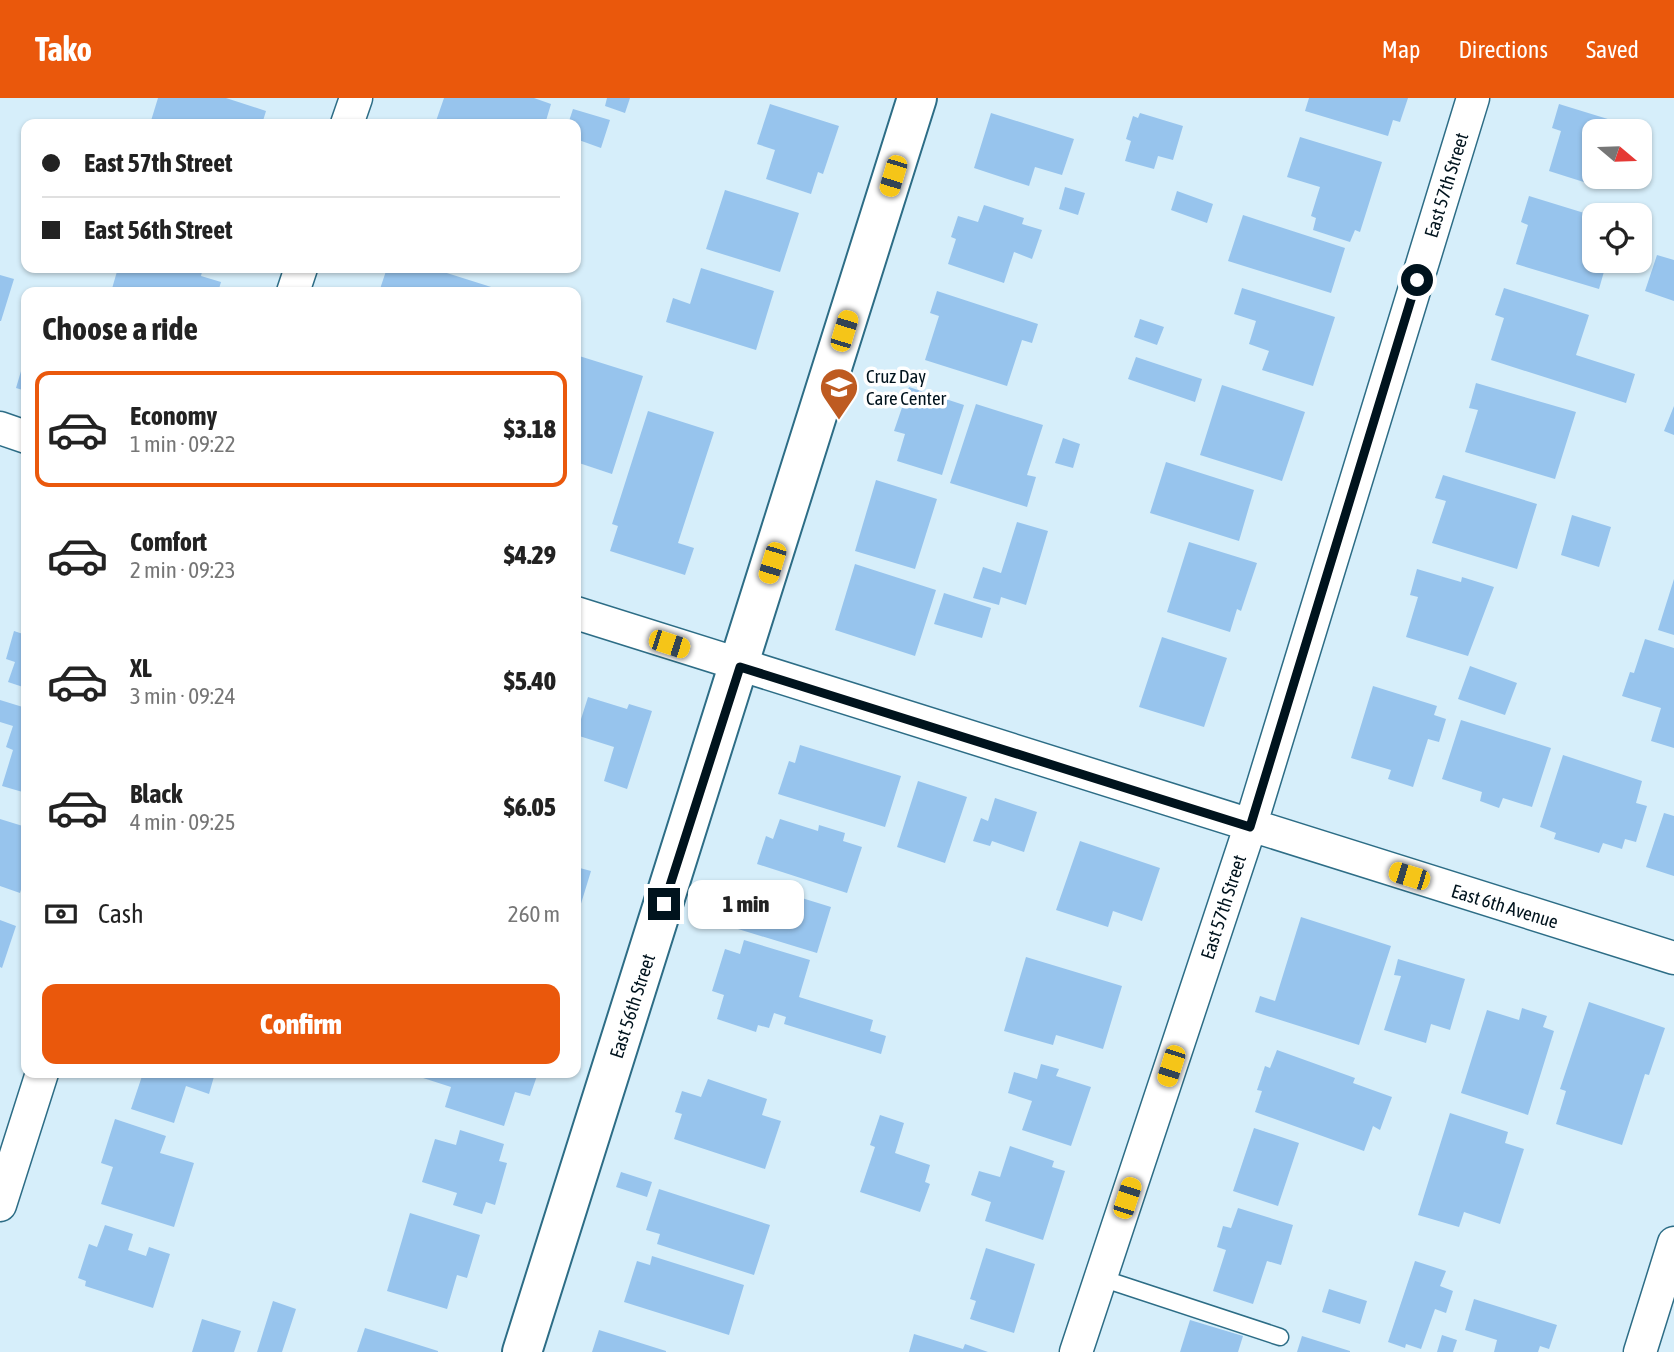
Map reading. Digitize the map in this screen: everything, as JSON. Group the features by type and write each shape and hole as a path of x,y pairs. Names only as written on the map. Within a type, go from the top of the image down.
{"street":[{"path":"350,119 356,98"},
{"name":"East 56th Street","path":"522,1352 740,667 917,98"},
{"name":"East 57th Street","path":"1076,1352 1250,827 1473,98"},
{"path":"0,428 21,435"},
{"name":"East 6th Avenue","path":"581,615 740,667 1674,958"},
{"path":"0,1205 41,1078"},
{"path":"1640,1352 1674,1243"}],"lane":[{"path":"1101,1278 1280,1337"}],"building":[{"path":"158,98 226,98 266,111 264,119 152,119"},
{"path":"444,98 534,98 551,104 546,119 437,119"},
{"path":"607,98 630,98 625,113 605,106"},
{"path":"1309,98 1408,98 1400,122 1393,120 1388,136 1305,111"},
{"path":"770,104 839,126 823,174 818,172 811,194 766,179 775,150 757,144"},
{"path":"1559,104 1608,119 1582,119 1582,181 1549,171 1561,131 1552,128"},
{"path":"573,109 610,120 601,148 581,141 581,119 570,119"},
{"path":"991,113 1074,139 1062,175 1035,167 1029,186 974,168"},
{"path":"1140,113 1183,126 1173,160 1158,156 1154,169 1125,161 1131,141 1126,139 1133,116 1138,118"},
{"path":"1300,137 1382,162 1360,232 1355,230 1350,242 1313,230 1316,218 1311,216 1320,187 1287,177"},
{"path":"1065,187 1085,193 1078,215 1059,209"},
{"path":"725,190 799,213 780,272 706,249"},
{"path":"1177,191 1213,204 1207,223 1171,210"},
{"path":"1529,196 1582,212 1582,273 1604,273 1599,289 1516,264 1528,225 1521,222"},
{"path":"984,205 1024,218 1022,224 1042,230 1032,259 1014,252 1004,283 948,264 956,239 951,237 958,216 978,222"},
{"path":"1243,215 1345,248 1331,293 1228,261"},
{"path":"1657,255 1674,260 1674,301 1645,291"},
{"path":"701,268 774,291 756,350 666,322 673,298 690,304"},
{"path":"117,273 202,273 201,276 221,282 220,287 112,287"},
{"path":"385,273 447,273 491,287 381,287"},
{"path":"0,275 14,279 1,321 0,321"},
{"path":"1242,288 1335,317 1313,386 1262,370 1269,351 1249,344 1256,321 1234,314"},
{"path":"1504,288 1589,315 1576,355 1635,374 1626,403 1491,360 1504,318 1495,315"},
{"path":"937,291 1038,324 1032,343 1022,340 1007,386 925,360 939,316 930,313"},
{"path":"1140,319 1164,327 1157,345 1134,337"},
{"path":"581,357 643,376 612,474 581,464"},
{"path":"1136,357 1202,379 1195,402 1128,379"},
{"path":"21,371 21,390 16,388"},
{"path":"1476,383 1576,412 1555,479 1465,452 1478,410 1469,408"},
{"path":"1222,385 1305,412 1282,481 1200,455"},
{"path":"909,387 964,405 942,475 897,461 905,434 894,431"},
{"path":"976,404 1043,425 1027,475 1036,477 1027,507 950,483"},
{"path":"1674,406 1674,435 1664,431"},
{"path":"648,411 714,432 678,543 694,548 685,575 610,551 618,526 612,524"},
{"path":"1063,438 1080,444 1073,468 1055,463"},
{"path":"1166,462 1254,490 1239,541 1150,513"},
{"path":"1443,475 1537,504 1517,569 1432,543 1446,501 1435,498"},
{"path":"876,480 937,499 915,569 855,551"},
{"path":"1572,515 1611,527 1599,567 1561,555"},
{"path":"1017,522 1048,531 1026,605 1001,597 999,605 973,598 983,567 1001,573"},
{"path":"1189,542 1257,563 1241,611 1237,609 1230,632 1167,612"},
{"path":"855,564 936,590 915,656 835,630"},
{"path":"1417,569 1461,582 1462,577 1494,587 1468,656 1406,637 1418,597 1410,595"},
{"path":"1674,579 1674,635 1658,630"},
{"path":"944,593 991,608 982,638 934,624"},
{"path":"14,631 21,633 21,686 8,682 15,662 6,659"},
{"path":"1162,637 1227,658 1204,727 1139,707"},
{"path":"1645,639 1674,648 1674,748 1651,741 1661,708 1622,696 1630,672 1634,673"},
{"path":"1470,666 1517,683 1505,715 1458,699"},
{"path":"1373,686 1437,706 1434,715 1446,719 1439,742 1428,739 1413,787 1388,779 1391,770 1351,758"},
{"path":"588,697 627,709 629,704 652,711 627,789 604,781 614,747 581,737 581,719"},
{"path":"0,700 21,706 21,792 2,786 13,750 6,747 13,726 0,722"},
{"path":"1461,720 1551,748 1532,807 1503,798 1499,808 1480,801 1482,792 1442,779"},
{"path":"800,745 901,776 885,827 778,794 789,761 795,763"},
{"path":"1563,755 1642,781 1636,803 1647,806 1636,842 1625,839 1622,849 1603,843 1599,853 1554,839 1556,833 1540,827"},
{"path":"918,781 967,797 945,863 897,847"},
{"path":"995,798 1037,812 1024,852 992,841 990,846 973,841 981,818 988,821"},
{"path":"1664,813 1674,816 1674,876 1646,867"},
{"path":"0,819 21,825 21,890 20,893 0,886"},
{"path":"780,819 818,831 819,825 845,833 843,841 862,847 847,893 757,864 766,836 773,839"},
{"path":"1080,841 1160,868 1142,921 1113,911 1108,927 1056,910"},
{"path":"581,868 591,871 581,904"},
{"path":"753,883 831,907 817,953 738,929"},
{"path":"1301,917 1391,946 1359,1045 1255,1012 1260,996 1275,1001"},
{"path":"0,920 16,926 2,968 0,967"},
{"path":"744,940 810,960 799,997 873,1020 870,1031 886,1036 881,1054 784,1024 786,1017 774,1013 769,1028 758,1025 756,1032 717,1019 724,995 712,991 725,949 740,954"},
{"path":"1026,957 1122,986 1103,1049 1056,1035 1053,1045 1004,1031"},
{"path":"1398,959 1465,979 1450,1030 1431,1024 1426,1043 1384,1030 1401,976 1394,975"},
{"path":"1589,1002 1665,1028 1649,1075 1645,1074 1622,1145 1556,1124 1566,1091 1560,1089"},
{"path":"1522,1008 1547,1016 1543,1027 1554,1031 1528,1115 1461,1093 1487,1010 1519,1020"},
{"path":"1277,1050 1355,1078 1353,1083 1392,1097 1380,1130 1373,1126 1364,1151 1255,1112 1262,1091 1257,1090 1265,1066 1270,1068"},
{"path":"1041,1064 1059,1069 1056,1076 1091,1087 1071,1146 1022,1130 1032,1101 1008,1093 1014,1072 1037,1079"},
{"path":"141,1078 214,1078 209,1094 186,1086 174,1123 131,1109"},
{"path":"423,1078 536,1078 530,1096 515,1092 504,1126 445,1107 451,1087"},
{"path":"708,1079 767,1099 762,1115 781,1121 765,1169 674,1139 682,1114 675,1112 682,1091 701,1097"},
{"path":"1450,1113 1508,1132 1505,1143 1524,1149 1500,1224 1464,1212 1459,1227 1418,1215"},
{"path":"880,1115 904,1123 895,1153 930,1165 925,1182 930,1184 920,1212 860,1192 875,1147 870,1145"},
{"path":"115,1119 166,1136 160,1153 194,1163 174,1227 101,1204 113,1167 101,1163"},
{"path":"1254,1128 1299,1143 1278,1206 1233,1191"},
{"path":"460,1130 504,1144 499,1161 507,1163 495,1205 486,1202 482,1214 453,1205 457,1193 422,1182 435,1139 456,1145"},
{"path":"1010,1146 1054,1161 1052,1167 1065,1171 1043,1240 985,1221 991,1202 971,1195 979,1171 1000,1177"},
{"path":"621,1172 652,1182 647,1197 616,1187"},
{"path":"659,1189 770,1225 754,1275 657,1244 660,1234 646,1230"},
{"path":"1238,1208 1293,1225 1281,1265 1267,1261 1253,1304 1213,1291 1226,1250 1217,1247 1223,1226 1231,1228"},
{"path":"410,1213 480,1235 467,1278 457,1275 447,1309 387,1291"},
{"path":"105,1225 133,1234 128,1250 146,1256 149,1247 170,1254 153,1308 85,1286 86,1281 78,1278 89,1244 97,1247"},
{"path":"986,1248 1035,1264 1014,1333 970,1319 976,1301 970,1299"},
{"path":"652,1256 744,1285 729,1335 624,1302 637,1261 650,1265"},
{"path":"1415,1261 1446,1271 1440,1286 1453,1291 1446,1313 1435,1309 1421,1349 1406,1344 1405,1348 1388,1342"},
{"path":"1329,1289 1367,1301 1360,1324 1322,1312"},
{"path":"1474,1299 1557,1325 1549,1349 1540,1346 1538,1352 1494,1352 1497,1340 1465,1330"},
{"path":"273,1301 296,1309 282,1352 257,1352"},
{"path":"202,1319 241,1331 234,1352 192,1352"},
{"path":"1190,1320 1243,1336 1238,1352 1180,1352"},
{"path":"365,1328 438,1351 438,1352 357,1352"},
{"path":"599,1330 666,1351 666,1352 592,1352"},
{"path":"914,1334 963,1349 965,1344 988,1352 909,1352"},
{"path":"1442,1335 1457,1340 1453,1352 1437,1352"},
{"path":"1302,1336 1350,1351 1350,1352 1297,1352"}],"place":[{"name":"Cruz Day Care Center","path":"839,421"}],"route":[{"path":"664,904 740,667 1250,827 1417,280"}]}
